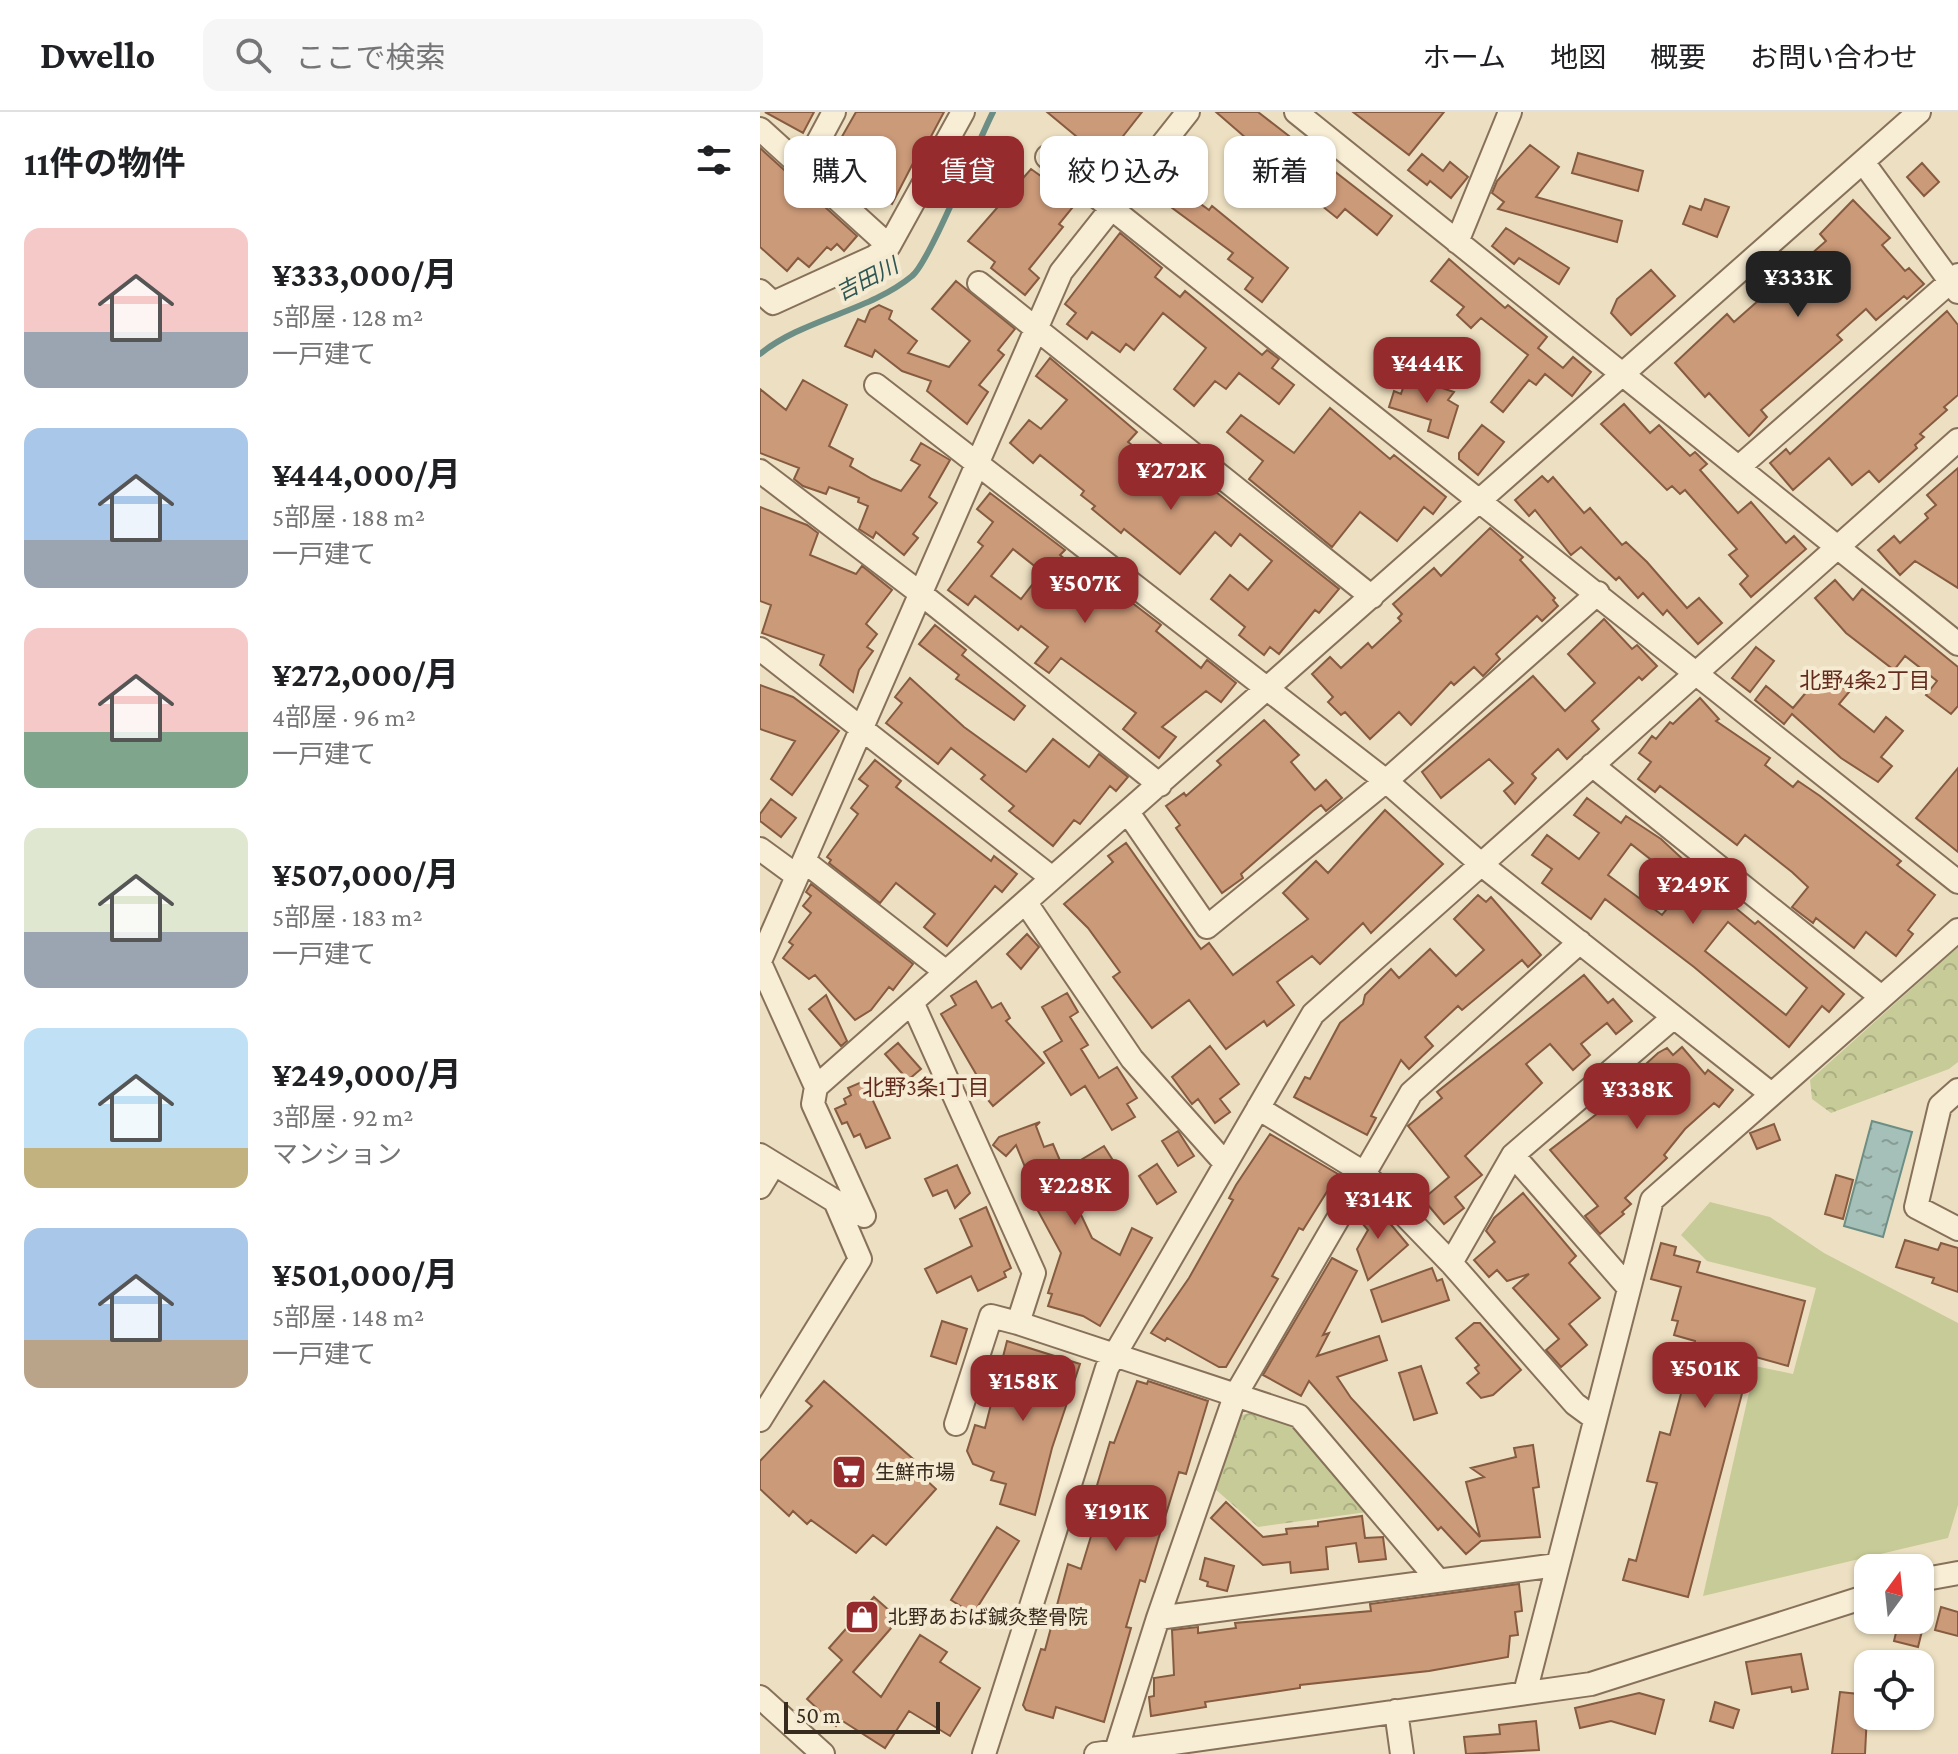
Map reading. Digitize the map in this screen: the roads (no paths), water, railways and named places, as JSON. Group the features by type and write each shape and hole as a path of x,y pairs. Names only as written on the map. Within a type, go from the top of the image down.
{"street":[{"path":"821,136 834,112"},
{"path":"760,291 773,303 874,257 889,246 963,112"},
{"path":"1169,136 1188,112"},
{"path":"1296,112 1958,644"},
{"path":"1457,242 1510,112"},
{"path":"816,1087 1129,814 1267,688 1919,112"},
{"path":"760,129 784,150"},
{"path":"1739,467 1955,283 1863,162"},
{"path":"848,208 889,246"},
{"path":"864,1216 813,1104 816,1087 760,962 1061,272 1112,208"},
{"path":"1114,208 1958,882"},
{"path":"979,283 1372,597"},
{"path":"876,385 1386,781 1482,865 1770,1093"},
{"path":"984,1754 1112,1357 1313,1014 1958,440"},
{"path":"760,471 920,593 1160,785"},
{"path":"1129,814 1207,927 1386,781 1598,593"},
{"path":"760,649 1052,878"},
{"path":"1592,765 1880,996"},
{"path":"760,849 800,869 946,972"},
{"path":"1026,903 1132,1059 1225,1163"},
{"path":"1525,1693 1652,1200 1958,930"},
{"path":"1580,942 1411,1093 1364,1173 1235,1396 1158,1618 1106,1752 1591,1684 1854,1600"},
{"path":"913,1004 1034,1273 1018,1323"},
{"path":"1451,1263 1513,1155 1674,1017"},
{"path":"1958,1090 1940,1106 1916,1207 1958,1229"},
{"path":"1258,1108 1364,1173 1451,1263 1575,1404 1594,1418"},
{"path":"1513,1155 1628,1287"},
{"path":"760,1187 767,1160 835,1201 860,1259 760,1420"},
{"path":"956,1424 991,1316 1018,1323 1112,1357 1299,1416 1438,1580"},
{"path":"1158,1618 1557,1565"},
{"path":"1934,1577 1958,1573"},
{"path":"760,1697 823,1754"},
{"path":"1396,1711 1402,1754"}],"water":[{"path":"1872,1121 1912,1132 1883,1237 1844,1226"}],"waterway":[{"name":"吉田川","path":"760,354 796,332 877,298 912,276 930,249 993,112"}],"place":[{"name":"生鮮市場","path":"849,1472"},
{"name":"北野あおば鍼灸整骨院","path":"862,1617"}],"district":[{"name":"北野4条2丁目","path":"1865,680"},
{"name":"北野3条1丁目","path":"926,1087"}]}
